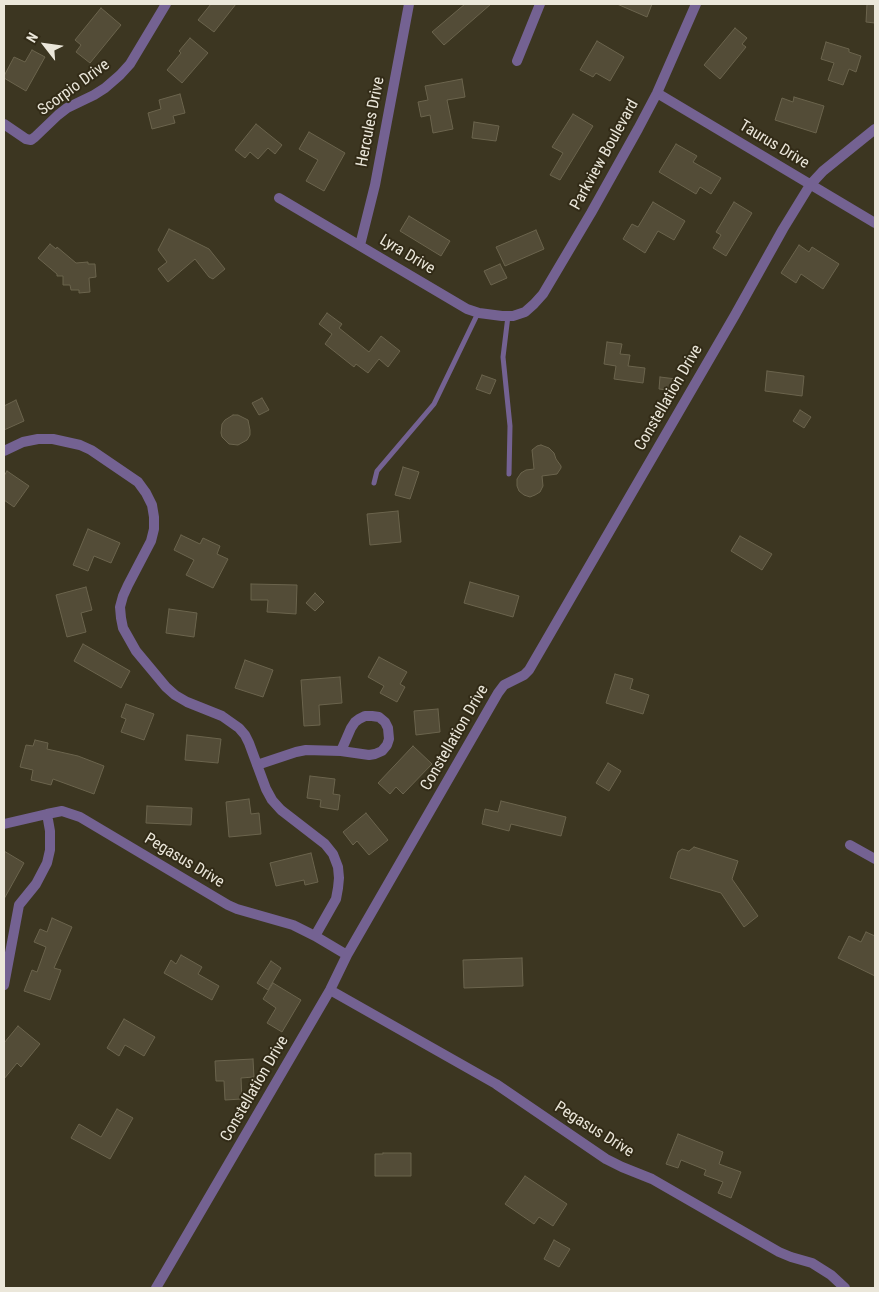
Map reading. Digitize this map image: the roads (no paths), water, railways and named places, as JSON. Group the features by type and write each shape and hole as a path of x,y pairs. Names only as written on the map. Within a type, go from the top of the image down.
{"street":[{"name":"Scorpio Drive","path":"4,124 26,139 31,140 67,108 105,88 130,64 166,4"},
{"name":"Hercules Drive","path":"360,245 374,185 409,4"},
{"path":"518,61 540,4"},
{"name":"Parkview Boulevard","path":"525,312 543,294 610,180 657,93 696,4"},
{"name":"Taurus Drive","path":"657,93 875,223"},
{"name":"Constellation Drive","path":"156,1288 330,990 347,955 498,693 504,685 524,675 529,670 810,184 822,171 875,129"},
{"name":"Lyra Drive","path":"279,198 467,309 491,316 514,316 525,312"},
{"path":"4,451 23,442 38,439 67,441 91,450 138,482 146,493 152,505 154,530 149,546 123,596 120,607 123,628 136,651 166,687 187,702 222,716 239,728 245,736 272,800 281,810 325,844 333,854 338,867 339,878 336,899 315,936"},
{"path":"257,765 306,750 375,754 382,751 389,739 388,728 385,722 379,717 372,716 365,716 359,719 355,722 341,751"},
{"name":"Pegasus Drive","path":"4,824 62,812 80,817 228,905 236,909 284,921 315,936 347,955"},
{"path":"4,985 19,905 36,884 47,863 50,850 50,831 47,814"},
{"path":"850,845 875,859"},
{"name":"Pegasus Drive","path":"330,990 496,1084 606,1159 652,1179 779,1252 812,1263 845,1288"}],"lane":[{"path":"374,483 377,471 434,404 478,313"},
{"path":"508,316 503,357 510,426 508,474"}]}
